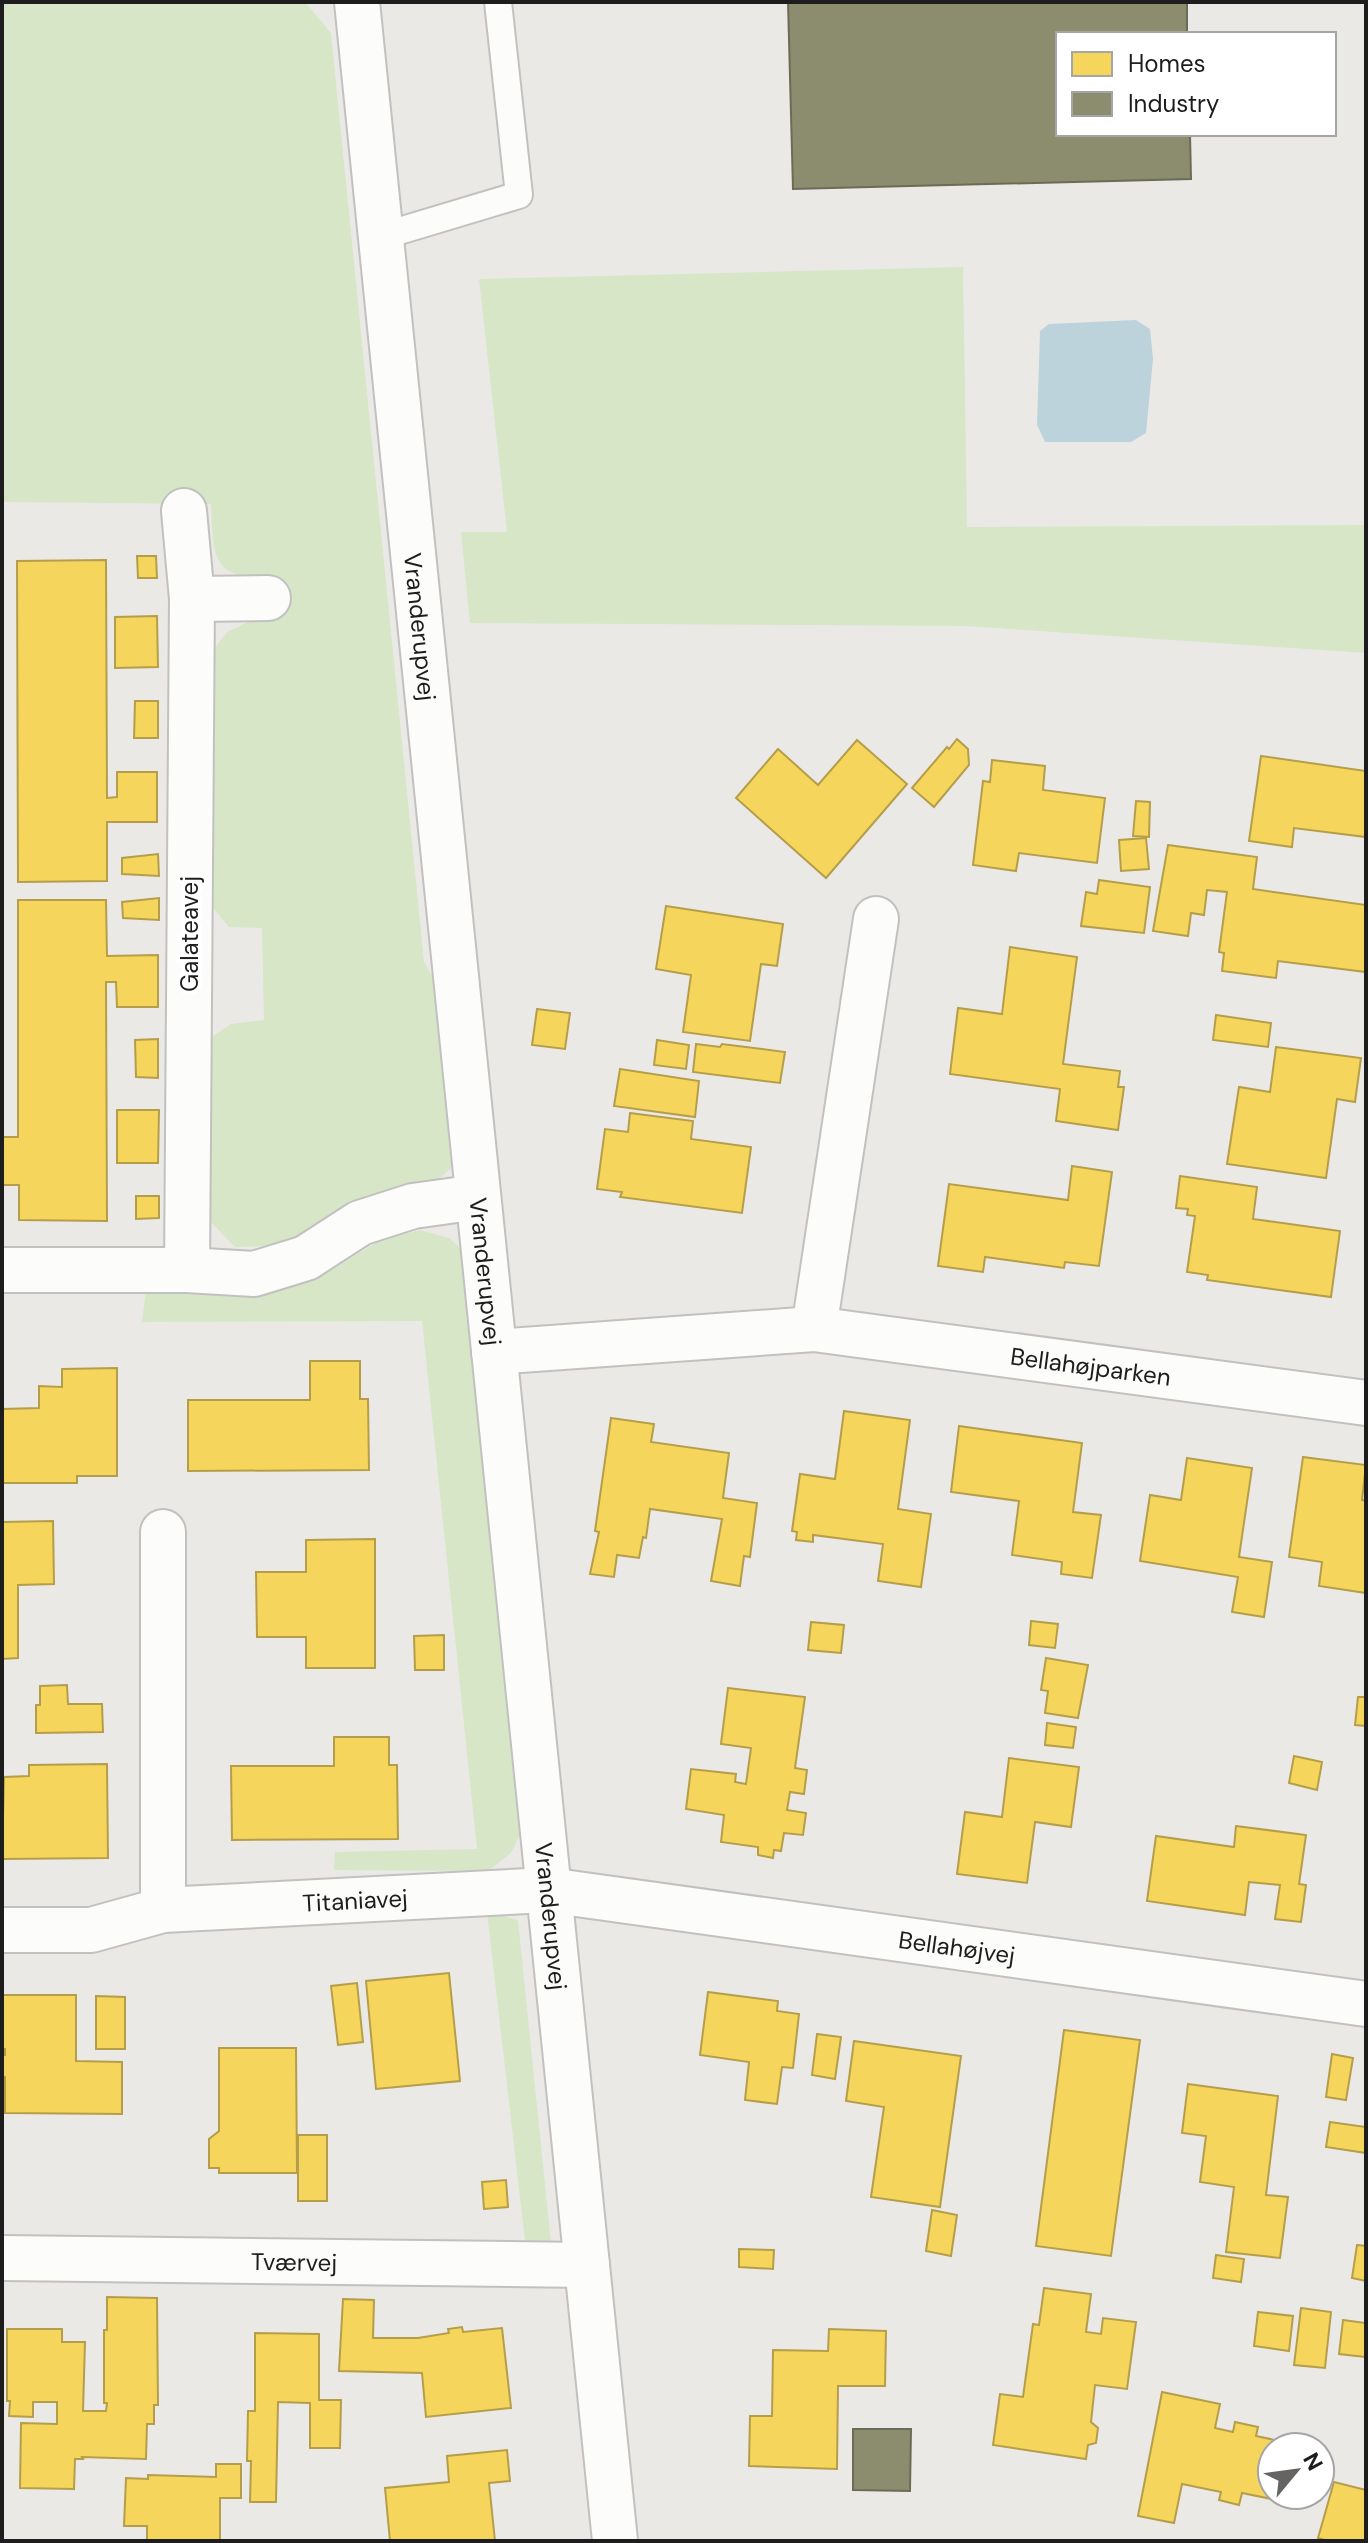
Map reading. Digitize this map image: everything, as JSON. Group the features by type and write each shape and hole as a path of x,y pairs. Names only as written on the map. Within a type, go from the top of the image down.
{"street":[{"name":"Vranderupvej","path":"357,2 615,2541"},
{"name":"Galateavej","path":"184,511 192,599 187,1270"},
{"path":"192,599 268,598"},
{"path":"814,1329 876,919"},
{"path":"2,1270 187,1270 254,1274 306,1258 360,1223 413,1206 478,1197"},
{"name":"Bellahøjparken","path":"494,1352 814,1329 1366,1403"},
{"path":"163,1532 163,1910"},
{"name":"Titaniavej","path":"2,1930 91,1930 163,1910 548,1890"},
{"name":"Bellahøjvej","path":"548,1890 1366,2004"},
{"name":"Tværvej","path":"2,2258 587,2265"}],"lane":[{"path":"379,237 519,195 498,2"}],"green space":[{"path":"2,2 305,2 331,33 424,962 435,981 456,1164 435,1182 275,1246 235,1247 208,1219 210,1038 231,1024 264,1020 262,928 229,927 213,908 209,756 214,649 227,632 248,622 281,619 278,585 240,576 221,564 213,542 211,504 2,502"},
{"path":"963,267 967,527 1366,525 1366,653 965,626 470,623 461,532 507,532 479,279"},
{"path":"420,1230 449,1238 461,1249 520,1835 511,1853 488,1871 334,1870 335,1852 477,1849 422,1321 142,1322 146,1291 294,1283 332,1270 380,1240"},
{"path":"487,1912 518,1920 552,2253 527,2258"}],"water":[{"path":"1136,320 1150,329 1153,359 1146,433 1131,442 1045,442 1037,425 1040,331 1049,324"}],"building: Homes":[{"path":"137,556 156,556 157,578 138,578"},
{"path":"106,560 107,798 117,797 117,772 157,772 157,822 107,822 107,881 18,882 17,561"},
{"path":"157,616 158,667 115,668 115,617"},
{"path":"135,701 158,701 158,738 134,738"},
{"path":"957,739 968,749 969,765 934,807 912,788"},
{"path":"857,740 907,784 826,878 736,798 778,749 818,785"},
{"path":"1261,756 1366,771 1366,837 1294,828 1292,847 1249,841"},
{"path":"992,760 1045,766 1043,790 1105,798 1097,863 1019,853 1016,871 973,865 983,781 990,782"},
{"path":"1136,801 1150,802 1149,837 1133,836"},
{"path":"1146,838 1149,869 1121,871 1119,840"},
{"path":"1168,845 1257,857 1253,889 1366,905 1366,972 1278,961 1276,978 1222,971 1224,953 1219,952 1227,892 1207,890 1204,915 1191,913 1188,936 1153,931"},
{"path":"158,854 159,876 122,874 122,858"},
{"path":"1099,880 1150,887 1144,933 1081,926 1086,892 1097,894"},
{"path":"159,898 159,920 123,918 122,902"},
{"path":"18,900 106,900 107,956 158,955 158,1007 117,1007 116,982 106,982 107,1221 19,1220 19,1185 2,1185 2,1137 18,1137"},
{"path":"666,906 783,924 777,966 761,964 750,1041 683,1032 691,975 656,969"},
{"path":"1010,947 1077,957 1063,1064 1120,1071 1118,1087 1124,1087 1118,1130 1056,1121 1060,1089 950,1074 958,1008 1002,1014"},
{"path":"537,1009 570,1013 565,1049 532,1045"},
{"path":"1216,1015 1271,1023 1268,1047 1213,1040"},
{"path":"158,1039 158,1078 136,1077 135,1040"},
{"path":"657,1040 689,1045 686,1069 654,1065"},
{"path":"696,1044 785,1052 780,1083 693,1072"},
{"path":"1276,1047 1361,1058 1355,1102 1337,1099 1326,1178 1227,1164 1239,1087 1270,1092"},
{"path":"620,1069 699,1081 695,1117 614,1106"},
{"path":"117,1110 159,1110 158,1163 117,1163"},
{"path":"630,1113 693,1121 691,1139 751,1147 742,1213 620,1197 622,1192 597,1189 605,1129 628,1132"},
{"path":"1072,1166 1112,1172 1099,1266 1065,1262 1064,1268 985,1257 983,1272 938,1266 949,1184 1068,1200"},
{"path":"1180,1176 1257,1187 1253,1219 1340,1231 1331,1297 1207,1280 1208,1275 1187,1272 1195,1216 1187,1215 1188,1209 1176,1208"},
{"path":"136,1196 159,1196 159,1218 136,1219"},
{"path":"310,1361 360,1361 360,1399 368,1399 369,1470 188,1471 188,1400 310,1400"},
{"path":"117,1368 117,1476 77,1476 77,1483 2,1483 2,1409 39,1408 39,1386 62,1387 62,1369"},
{"path":"844,1411 910,1420 898,1509 931,1514 921,1587 878,1581 883,1544 813,1535 813,1542 796,1540 797,1532 792,1531 800,1474 835,1479"},
{"path":"611,1418 654,1424 651,1442 729,1453 723,1498 757,1503 750,1557 744,1556 740,1586 711,1581 722,1519 650,1509 646,1538 643,1537 639,1558 617,1555 614,1577 590,1574 599,1532 595,1531"},
{"path":"959,1426 1082,1443 1073,1512 1101,1515 1092,1578 1061,1574 1062,1562 1012,1555 1019,1501 951,1492"},
{"path":"1303,1457 1366,1465 1362,1500 1366,1501 1366,1593 1319,1586 1322,1562 1289,1557"},
{"path":"1187,1458 1252,1468 1239,1557 1272,1562 1264,1617 1232,1612 1238,1577 1140,1561 1150,1495 1181,1500"},
{"path":"53,1521 54,1584 18,1585 18,1658 2,1659 2,1522"},
{"path":"375,1539 375,1668 306,1668 306,1637 257,1637 256,1572 306,1572 306,1540"},
{"path":"1031,1621 1058,1624 1055,1648 1029,1645"},
{"path":"811,1622 844,1625 841,1653 808,1650"},
{"path":"444,1635 444,1670 415,1670 414,1636"},
{"path":"1046,1658 1088,1665 1078,1718 1045,1713 1048,1691 1041,1690"},
{"path":"67,1685 68,1704 102,1704 103,1732 36,1733 40,1686"},
{"path":"728,1688 805,1697 795,1768 807,1770 804,1794 790,1792 787,1810 806,1813 803,1835 784,1833 781,1851 774,1850 773,1858 758,1855 758,1847 721,1842 724,1815 686,1809 691,1769 736,1774 735,1782 746,1784 751,1748 721,1744"},
{"path":"1358,1697 1366,1697 1366,1726 1355,1725"},
{"path":"1047,1723 1076,1727 1073,1748 1045,1745"},
{"path":"334,1737 389,1737 389,1765 397,1765 398,1839 232,1840 231,1766 334,1766"},
{"path":"1294,1756 1322,1762 1317,1790 1289,1783"},
{"path":"1009,1758 1079,1767 1071,1827 1035,1822 1027,1883 957,1874 965,1812 1002,1817"},
{"path":"107,1764 108,1858 2,1859 4,1777 29,1776 29,1765"},
{"path":"1236,1826 1306,1835 1299,1884 1306,1885 1301,1922 1275,1919 1280,1885 1249,1882 1245,1915 1147,1901 1156,1836 1234,1847"},
{"path":"449,1973 460,2081 376,2089 366,1981"},
{"path":"357,1983 363,2042 338,2045 331,1986"},
{"path":"708,1992 778,2001 777,2011 799,2014 793,2068 782,2067 777,2104 745,2100 749,2062 700,2055"},
{"path":"2,1995 76,1995 76,2061 122,2062 122,2114 5,2113"},
{"path":"96,1996 125,1997 125,2049 96,2049"},
{"path":"1064,2030 1140,2040 1111,2256 1036,2246"},
{"path":"817,2034 841,2037 835,2079 812,2075"},
{"path":"854,2041 961,2056 940,2207 871,2197 884,2107 846,2101"},
{"path":"219,2048 296,2048 297,2173 219,2173 219,2168 209,2168 209,2139 219,2131"},
{"path":"1332,2054 1353,2058 1346,2100 1326,2097"},
{"path":"1188,2084 1278,2096 1266,2195 1288,2197 1280,2258 1226,2252 1234,2187 1200,2182 1206,2136 1182,2133"},
{"path":"1330,2122 1366,2127 1366,2153 1326,2147"},
{"path":"298,2135 327,2135 327,2201 298,2201"},
{"path":"506,2180 508,2207 484,2209 482,2182"},
{"path":"932,2210 957,2215 951,2256 926,2251"},
{"path":"1357,2245 1366,2246 1366,2281 1352,2278"},
{"path":"739,2249 774,2250 773,2269 739,2267"},
{"path":"1216,2255 1244,2259 1241,2282 1213,2278"},
{"path":"1044,2288 1091,2294 1086,2332 1101,2334 1103,2318 1136,2322 1127,2389 1095,2385 1091,2422 1098,2428 1096,2443 1088,2445 1086,2459 993,2445 1000,2394 1023,2397 1033,2324 1039,2325"},
{"path":"107,2297 157,2298 158,2405 154,2405 154,2424 147,2424 146,2459 82,2457 75,2459 74,2489 20,2488 21,2423 57,2424 57,2402 33,2402 33,2417 9,2416 7,2329 62,2329 62,2342 85,2342 83,2411 106,2411 104,2330 107,2330"},
{"path":"343,2299 374,2300 373,2338 418,2338 449,2333 448,2329 462,2327 463,2332 502,2328 511,2408 426,2417 422,2373 339,2371"},
{"path":"1301,2308 1331,2312 1325,2368 1294,2365"},
{"path":"1258,2312 1293,2316 1289,2351 1254,2346"},
{"path":"1343,2320 1366,2323 1365,2357 1339,2354"},
{"path":"829,2329 886,2331 885,2386 838,2386 837,2469 749,2466 750,2416 772,2416 773,2350 828,2351"},
{"path":"255,2333 319,2334 319,2400 341,2400 340,2448 310,2448 310,2403 278,2402 276,2502 250,2502 248,2411 255,2411"},
{"path":"1162,2392 1220,2404 1215,2428 1233,2432 1235,2422 1258,2427 1256,2496 1242,2493 1239,2505 1219,2500 1221,2492 1182,2484 1174,2523 1138,2516"},
{"path":"507,2450 510,2481 489,2483 495,2541 390,2541 385,2488 449,2482 447,2456"},
{"path":"216,2464 241,2464 241,2498 220,2498 220,2541 147,2541 147,2526 124,2526 126,2478 148,2479 148,2475 216,2477"},
{"path":"1336,2482 1366,2490 1366,2541 1318,2538 1326,2511 1336,2511"}],"building: Industry":[{"path":"788,2 1187,2 1187,32 1056,32 1056,136 1190,136 1191,179 793,189"},
{"path":"853,2429 911,2429 910,2491 853,2490"}]}
